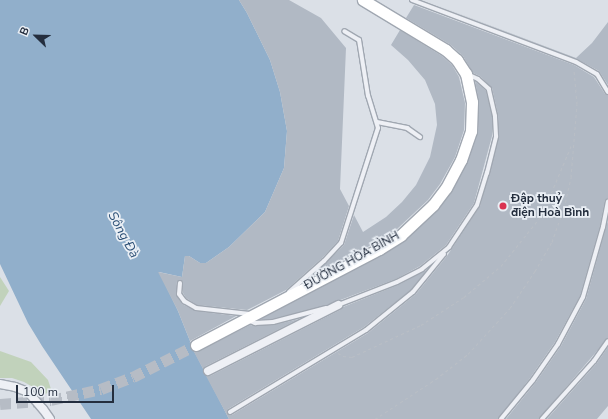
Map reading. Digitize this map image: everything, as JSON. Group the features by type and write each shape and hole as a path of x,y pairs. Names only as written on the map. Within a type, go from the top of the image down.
{"main road":[{"name":"ĐƯỜNG HÒA BÌNH","path":"196,345 379,249 401,235 433,205 446,188 461,160 471,130 472,102 466,74 457,60 446,50 363,0"}],"street":[{"path":"208,370 338,305"},
{"path":"0,384 15,387 28,392 44,409 50,419"}],"lane":[{"path":"412,0 574,61 597,74 608,92"},
{"path":"279,302 324,261 341,243 378,128 368,96 359,40 344,31"},
{"path":"230,412 366,330 413,292 449,247 477,205 496,136 495,116 489,89 478,79 466,74"},
{"path":"377,122 407,128 420,137"},
{"path":"501,419 533,380 558,344 583,297 603,227 608,201"},
{"path":"180,283 179,294 184,301 196,308 235,311 249,317 255,323 273,322 338,305 397,282 422,269 449,247"},
{"path":"542,419 594,361 608,341"}],"path":[{"path":"375,419 436,379 468,354 510,308 535,271 552,242 564,208 572,177 574,158 573,143 577,104 574,61"},
{"path":"332,350 343,356 352,357 421,325 464,297 501,266 542,215 573,143"}],"green space":[{"path":"0,277 9,291 0,306"},
{"path":"0,351 31,362 48,380 52,392 40,395 33,387 24,382 12,378 0,378"}],"water":[{"name":"Sông Đà","path":"0,0 239,0 247,13 270,60 280,92 287,131 284,168 265,212 229,247 206,263 200,263 189,256 185,256 182,277 159,272 178,311 194,351 229,419 91,419 28,323 0,264"}],"building":[{"path":"239,0 289,0 321,18 346,48 340,189 349,206 338,241 322,258 286,290 247,310 197,305 186,298 183,293 183,281 177,281 176,294 182,304 196,311 236,316 190,341 178,311 158,272 182,277 185,256 189,256 200,263 206,263 229,247 265,212 284,168 287,131 280,92 270,60"},
{"path":"433,4 576,58 592,43 608,22 608,85 599,71 577,59"},
{"path":"414,5 574,65 594,77 605,94 608,95 608,198 605,200 600,226 580,296 555,342 530,378 498,419 229,419 206,376 210,376 340,310 343,307 398,285 427,270 411,290 364,327 228,409 227,413 232,415 368,333 416,294 447,256 480,206 499,137 498,115 492,88 480,76 473,73 463,56 451,45 406,18"},
{"path":"400,30 442,56 452,65 459,77 465,103 464,130 455,157 440,184 428,200 397,229 375,243 312,276 344,245 354,215 363,232 386,217 402,202 416,185 430,157 437,125 435,104 425,80 408,60 391,45"},
{"path":"475,81 486,91 492,116 492,136 474,203 446,245 420,266 396,279 327,305 272,319 260,319 383,255 406,240 438,209 452,191 467,163 478,133 479,102"},
{"path":"608,220 608,338 539,419 506,419 536,382 561,346 586,299"},
{"path":"299,319 206,366 203,369 194,352 199,351 250,325 273,325"},
{"path":"608,347 608,406 597,419 547,419 597,363"}],"tunnel":[{"path":"0,404 51,400 101,389 133,377 196,345"}],"place":[{"name":"Đập thuỷ điện Hoà Bình","path":"503,206"}]}
